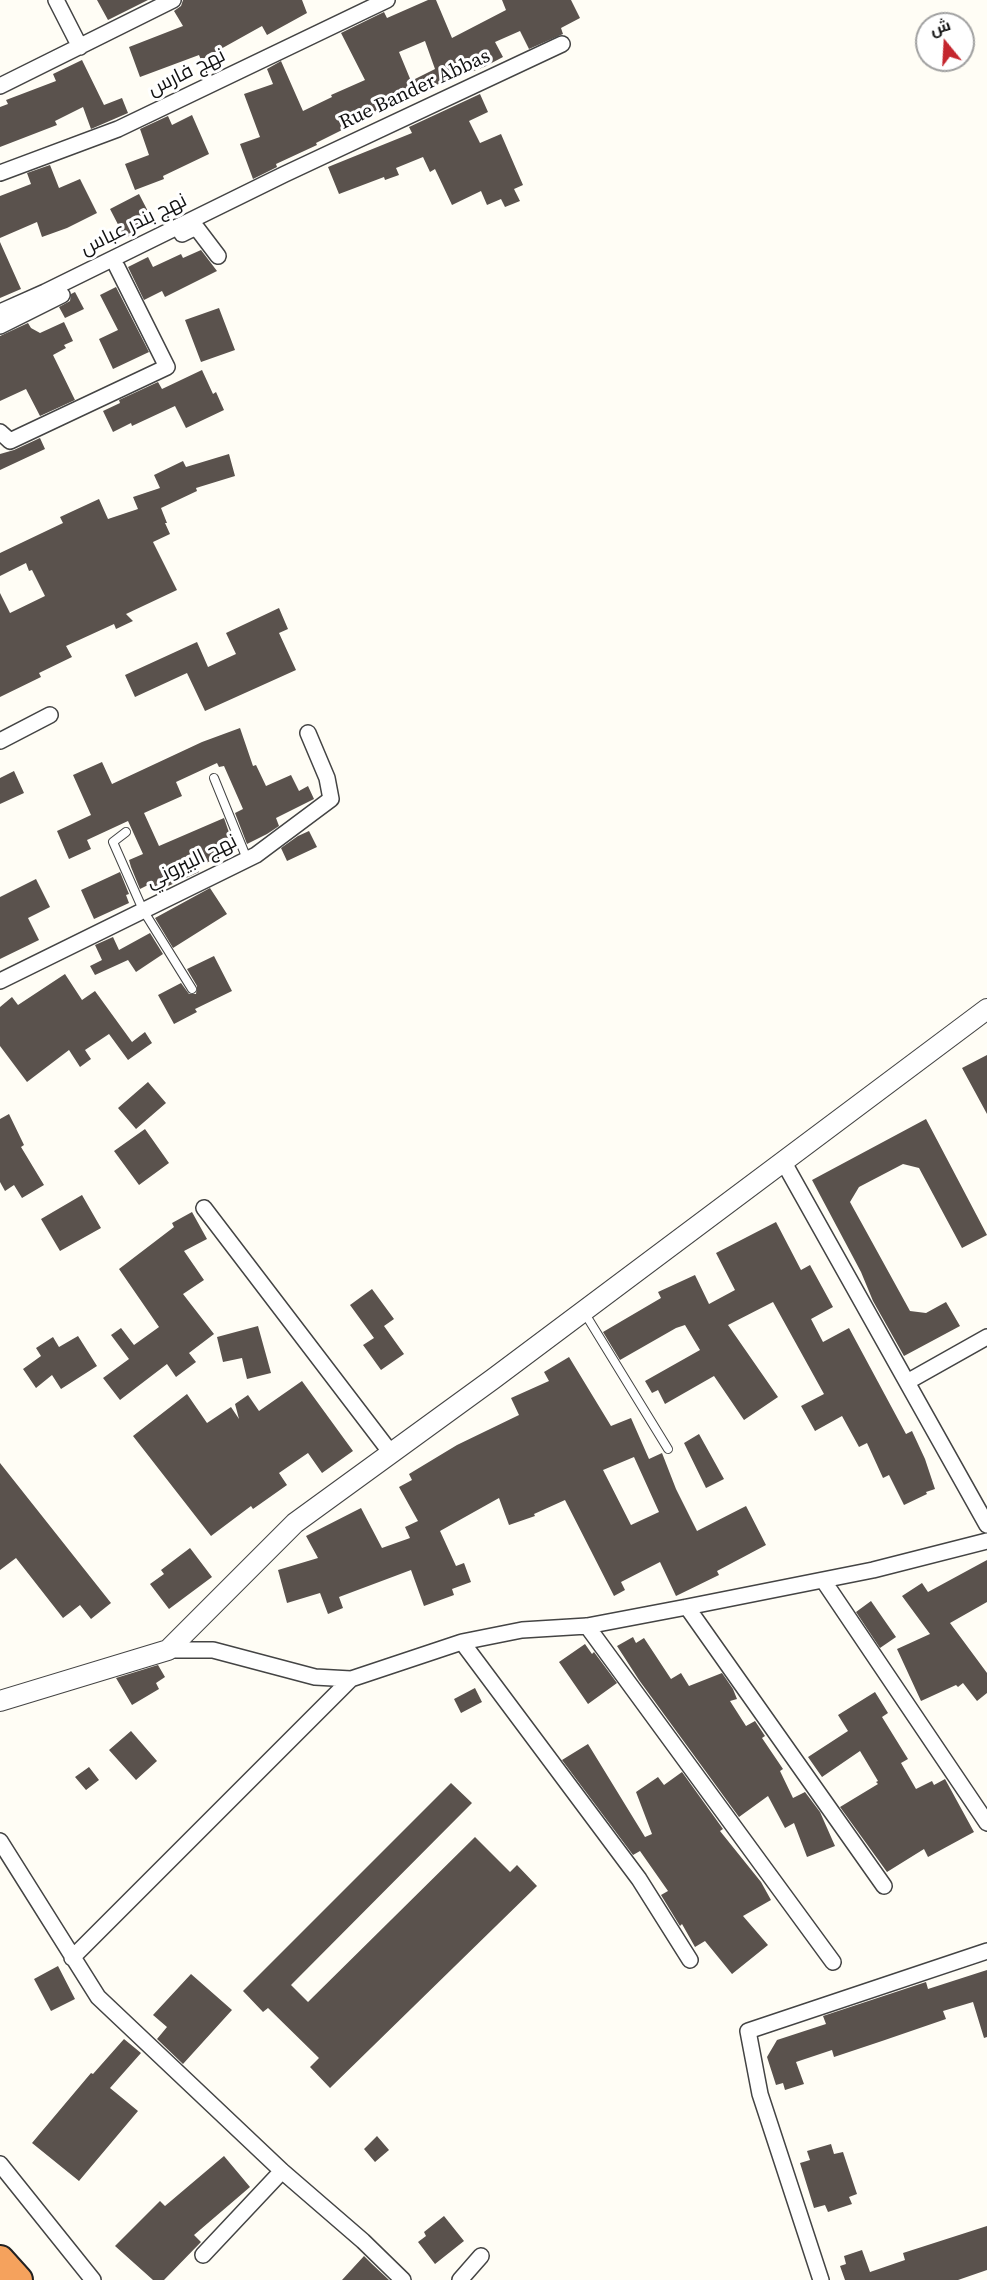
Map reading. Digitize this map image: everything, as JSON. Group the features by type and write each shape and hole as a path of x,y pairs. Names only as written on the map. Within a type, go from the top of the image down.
{"highway":[{"path":"0,2260 18,2280"}],"street":[{"path":"56,0 80,46"},
{"path":"0,86 173,0"},
{"name":"نهج فارس","path":"0,173 118,129 387,0"},
{"name":"Rue Bander Abbas","path":"285,174 562,44"},
{"name":"نهج بندر عباس","path":"0,312 285,174"},
{"path":"0,326 196,227 218,256"},
{"path":"0,432 10,441 167,367 117,267"},
{"path":"0,741 50,716"},
{"name":"نهج البيروني","path":"0,981 256,855 331,800 327,778 308,733"},
{"path":"168,1650 295,1523 987,1009"},
{"path":"783,1161 987,1525"},
{"path":"204,1208 391,1453"},
{"path":"907,1382 987,1337"},
{"path":"0,1701 168,1650 213,1650 315,1677 351,1679 462,1642 522,1630 587,1626 823,1581 987,1541"},
{"path":"823,1581 987,1822"},
{"path":"687,1607 884,1886"},
{"path":"587,1626 833,1962"},
{"path":"462,1642 639,1880 690,1960"},
{"path":"72,1958 351,1679"},
{"path":"0,1841 98,1996 282,2171 363,2241 403,2280"},
{"path":"820,2280 759,2094 748,2031 987,1951"},
{"path":"0,2164 93,2280"},
{"path":"202,2255 282,2171"},
{"path":"460,2280 481,2256"}],"lane":[{"path":"214,778 247,859"},
{"path":"126,832 113,843 143,910 192,989"},
{"path":"583,1311 668,1449"}],"building":[{"path":"97,0 148,0 108,20"},
{"path":"183,0 302,0 307,13 267,35 262,26 201,60 199,55 140,77 129,47 183,26 174,11 181,6"},
{"path":"428,0 436,0 452,38 506,10 502,0 571,0 580,18 561,28 563,34 529,49 520,31 495,42 503,57 365,116 366,118 276,164 277,167 253,179 240,144 260,137 244,94 273,84 267,69 281,61 303,111 365,80 341,33 384,12 387,18","holes":["425,41 435,69 411,81 399,52"]},
{"path":"82,60 104,105 122,98 128,113 91,129 83,107 55,121 57,125 0,147 0,107 8,104 6,100 56,81 53,74"},
{"path":"480,94 488,112 469,121 480,143 501,134 523,185 514,189 520,201 505,207 501,199 487,205 481,191 452,205 435,169 430,172 423,157 396,168 399,175 385,180 384,177 339,194 328,167 412,133 409,127"},
{"path":"192,115 209,154 163,176 164,179 135,190 125,164 149,155 140,129 168,116 172,125"},
{"path":"50,165 59,188 80,179 97,213 42,237 37,222 0,238 0,196 31,184 27,173"},
{"path":"139,194 154,223 125,238 110,209"},
{"path":"0,242 21,289 0,298"},
{"path":"201,250 217,271 165,297 162,291 144,300 128,267 148,257 153,267 181,254 183,258"},
{"path":"116,287 149,352 113,369 99,339 118,330 100,295"},
{"path":"75,292 84,309 65,318 59,307 70,301 71,294"},
{"path":"219,308 235,350 201,362 185,320"},
{"path":"64,322 73,341 64,345 66,348 53,355 75,400 40,416 26,389 0,401 0,336 28,323 31,328 40,333"},
{"path":"202,370 213,394 216,392 224,410 186,428 175,406 132,426 131,423 113,432 103,411 120,403 119,400 158,382 162,389"},
{"path":"40,438 45,449 0,470 0,454"},
{"path":"229,454 235,476 196,488 197,491 161,508 170,534 153,542 177,590 126,614 133,621 116,629 114,624 66,646 72,657 39,673 41,677 0,697 0,593 10,613 45,596 26,563 0,576 0,553 63,523 60,517 99,499 108,519 138,509 133,497 160,488 154,475 183,461 186,467"},
{"path":"279,608 288,629 279,633 296,670 205,711 187,673 135,697 125,675 197,642 208,667 236,654 226,633"},
{"path":"240,728 253,766 256,765 266,786 291,775 299,791 308,786 314,799 276,818 279,826 247,844 235,813 243,809 224,766 219,767 217,763 176,782 182,796 144,813 159,846 224,818 235,850 197,867 199,872 155,892 150,884 140,889 131,867 129,860 143,854 128,821 87,840 91,849 69,859 57,831 91,815 73,775 102,762 112,784 202,742"},
{"path":"14,771 24,793 0,804 0,778"},
{"path":"309,831 317,847 287,861 281,848"},
{"path":"120,872 129,894 126,895 129,903 94,919 81,890"},
{"path":"36,879 50,907 28,918 39,940 0,959 0,897"},
{"path":"210,888 227,914 173,948 155,918"},
{"path":"150,933 163,954 136,972 128,960 95,975 90,966 102,960 95,945 113,937 119,950"},
{"path":"214,956 232,991 195,1009 197,1012 174,1024 158,995 181,983 189,994 196,994 197,986 187,969"},
{"path":"65,974 82,1000 95,991 132,1042 145,1032 152,1043 128,1060 109,1034 85,1050 91,1059 80,1067 69,1050 27,1082 0,1046 0,1007 12,997 18,1005"},
{"path":"987,1055 987,1114 962,1068"},
{"path":"148,1082 166,1103 136,1129 118,1108"},
{"path":"9,1114 24,1145 21,1147 44,1185 22,1198 14,1185 5,1191 0,1182 0,1119"},
{"path":"926,1119 987,1235 962,1248 919,1168 903,1164 859,1187 850,1202 910,1311 926,1313 946,1302 960,1326 904,1356 873,1301 861,1272 812,1180"},
{"path":"145,1129 169,1163 139,1185 114,1151"},
{"path":"82,1195 101,1228 60,1251 41,1219"},
{"path":"192,1212 207,1239 184,1251 204,1280 183,1294 214,1334 189,1353 196,1362 176,1377 167,1364 120,1400 103,1378 129,1359 111,1335 121,1328 134,1345 159,1327 119,1269 174,1227 172,1223"},
{"path":"776,1222 801,1270 810,1265 833,1307 811,1319 823,1342 849,1328 906,1434 912,1431 935,1489 926,1492 927,1494 904,1505 889,1475 883,1478 867,1443 859,1447 842,1416 815,1431 801,1406 824,1394 773,1302 728,1325 778,1397 744,1420 714,1376 665,1404 658,1390 652,1393 645,1381 700,1350 685,1325 620,1360 603,1332 661,1298 658,1292 695,1275 709,1304 735,1290 716,1253"},
{"path":"372,1289 394,1319 384,1326 404,1354 381,1370 363,1345 374,1338 350,1305"},
{"path":"258,1326 271,1373 247,1379 242,1358 223,1362 217,1337"},
{"path":"78,1336 97,1366 61,1389 52,1375 36,1388 23,1369 41,1356 36,1348 53,1337 59,1347"},
{"path":"569,1357 611,1426 631,1418 649,1459 662,1453 676,1489 697,1531 746,1506 766,1545 717,1571 719,1575 676,1596 660,1562 621,1582 625,1590 614,1596 565,1500 534,1514 535,1516 509,1525 499,1498 440,1531 456,1566 464,1563 471,1582 452,1589 454,1595 424,1606 411,1570 339,1597 343,1608 328,1614 320,1593 287,1603 278,1570 318,1558 306,1536 361,1508 382,1548 410,1538 405,1527 418,1521 399,1487 412,1480 409,1474 457,1445 519,1415 511,1398 549,1381 544,1372","holes":["634,1457 659,1512 631,1525 603,1470"]},
{"path":"302,1381 353,1451 322,1473 308,1453 279,1473 287,1485 253,1509 251,1506 211,1536 133,1436 187,1394 207,1423 231,1407 239,1419 235,1404 248,1395 259,1411"},
{"path":"699,1434 724,1479 706,1488 684,1443"},
{"path":"0,1463 111,1603 91,1619 80,1605 63,1618 16,1558 0,1570"},
{"path":"190,1548 212,1577 169,1609 150,1584 164,1574 161,1570"},
{"path":"987,1560 987,1602 950,1623 987,1673 987,1693 977,1701 963,1683 921,1701 897,1649 930,1634 902,1596 922,1583 928,1592"},
{"path":"871,1601 896,1637 880,1648 856,1612"},
{"path":"633,1637 636,1643 644,1638 671,1679 681,1673 689,1686 722,1673 737,1699 730,1701 746,1726 755,1721 765,1736 762,1738 783,1769 780,1771 793,1798 805,1792 820,1812 835,1846 807,1857 794,1823 785,1828 768,1796 739,1817 639,1680 617,1646"},
{"path":"585,1644 592,1654 594,1652 617,1683 588,1704 559,1662"},
{"path":"158,1665 165,1677 156,1683 159,1689 132,1705 116,1678"},
{"path":"475,1688 482,1702 461,1713 454,1699"},
{"path":"875,1692 888,1713 882,1717 908,1759 901,1763 916,1789 932,1781 934,1785 945,1779 974,1832 928,1857 924,1849 887,1872 840,1807 878,1784 860,1751 822,1777 808,1757 848,1731 838,1715"},
{"path":"131,1731 157,1761 136,1780 109,1750"},
{"path":"588,1744 645,1837 652,1834 636,1792 658,1777 664,1785 682,1772 723,1829 720,1831 761,1882 771,1900 743,1916 768,1945 732,1974 705,1941 695,1947 661,1895 668,1891 640,1851 633,1855 562,1760"},
{"path":"89,1767 99,1780 86,1790 75,1777"},
{"path":"451,1783 472,1803 291,1985 308,2002 475,1837 510,1872 517,1865 537,1886 330,2088 310,2067 319,2058 268,2008 263,2012 243,1991"},
{"path":"58,1966 75,1999 51,2011 34,1979"},
{"path":"987,1970 987,2037 984,2038 973,2002 943,2011 946,2019 882,2041 834,2057 832,2050 796,2062 804,2084 785,2090 783,2083 776,2085 767,2057 777,2040 826,2024 823,2016 926,1982 928,1989"},
{"path":"191,1974 232,2010 183,2064 157,2039 167,2027 153,2015"},
{"path":"124,2039 141,2053 110,2088 138,2111 79,2181 32,2143 91,2073 93,2074"},
{"path":"377,2136 389,2150 375,2162 364,2149"},
{"path":"831,2144 834,2154 843,2152 857,2194 849,2197 852,2204 828,2212 825,2205 814,2208 800,2163 810,2160 807,2151"},
{"path":"224,2156 250,2187 194,2235 201,2242 164,2280 153,2280 115,2246 160,2201 165,2206"},
{"path":"444,2216 464,2241 435,2264 418,2242 426,2236 424,2232"},
{"path":"987,2226 987,2270 958,2280 845,2280 840,2266 846,2264 844,2256 862,2250 870,2272 905,2260 903,2253"},
{"path":"364,2256 372,2264 389,2280 342,2280"}]}
